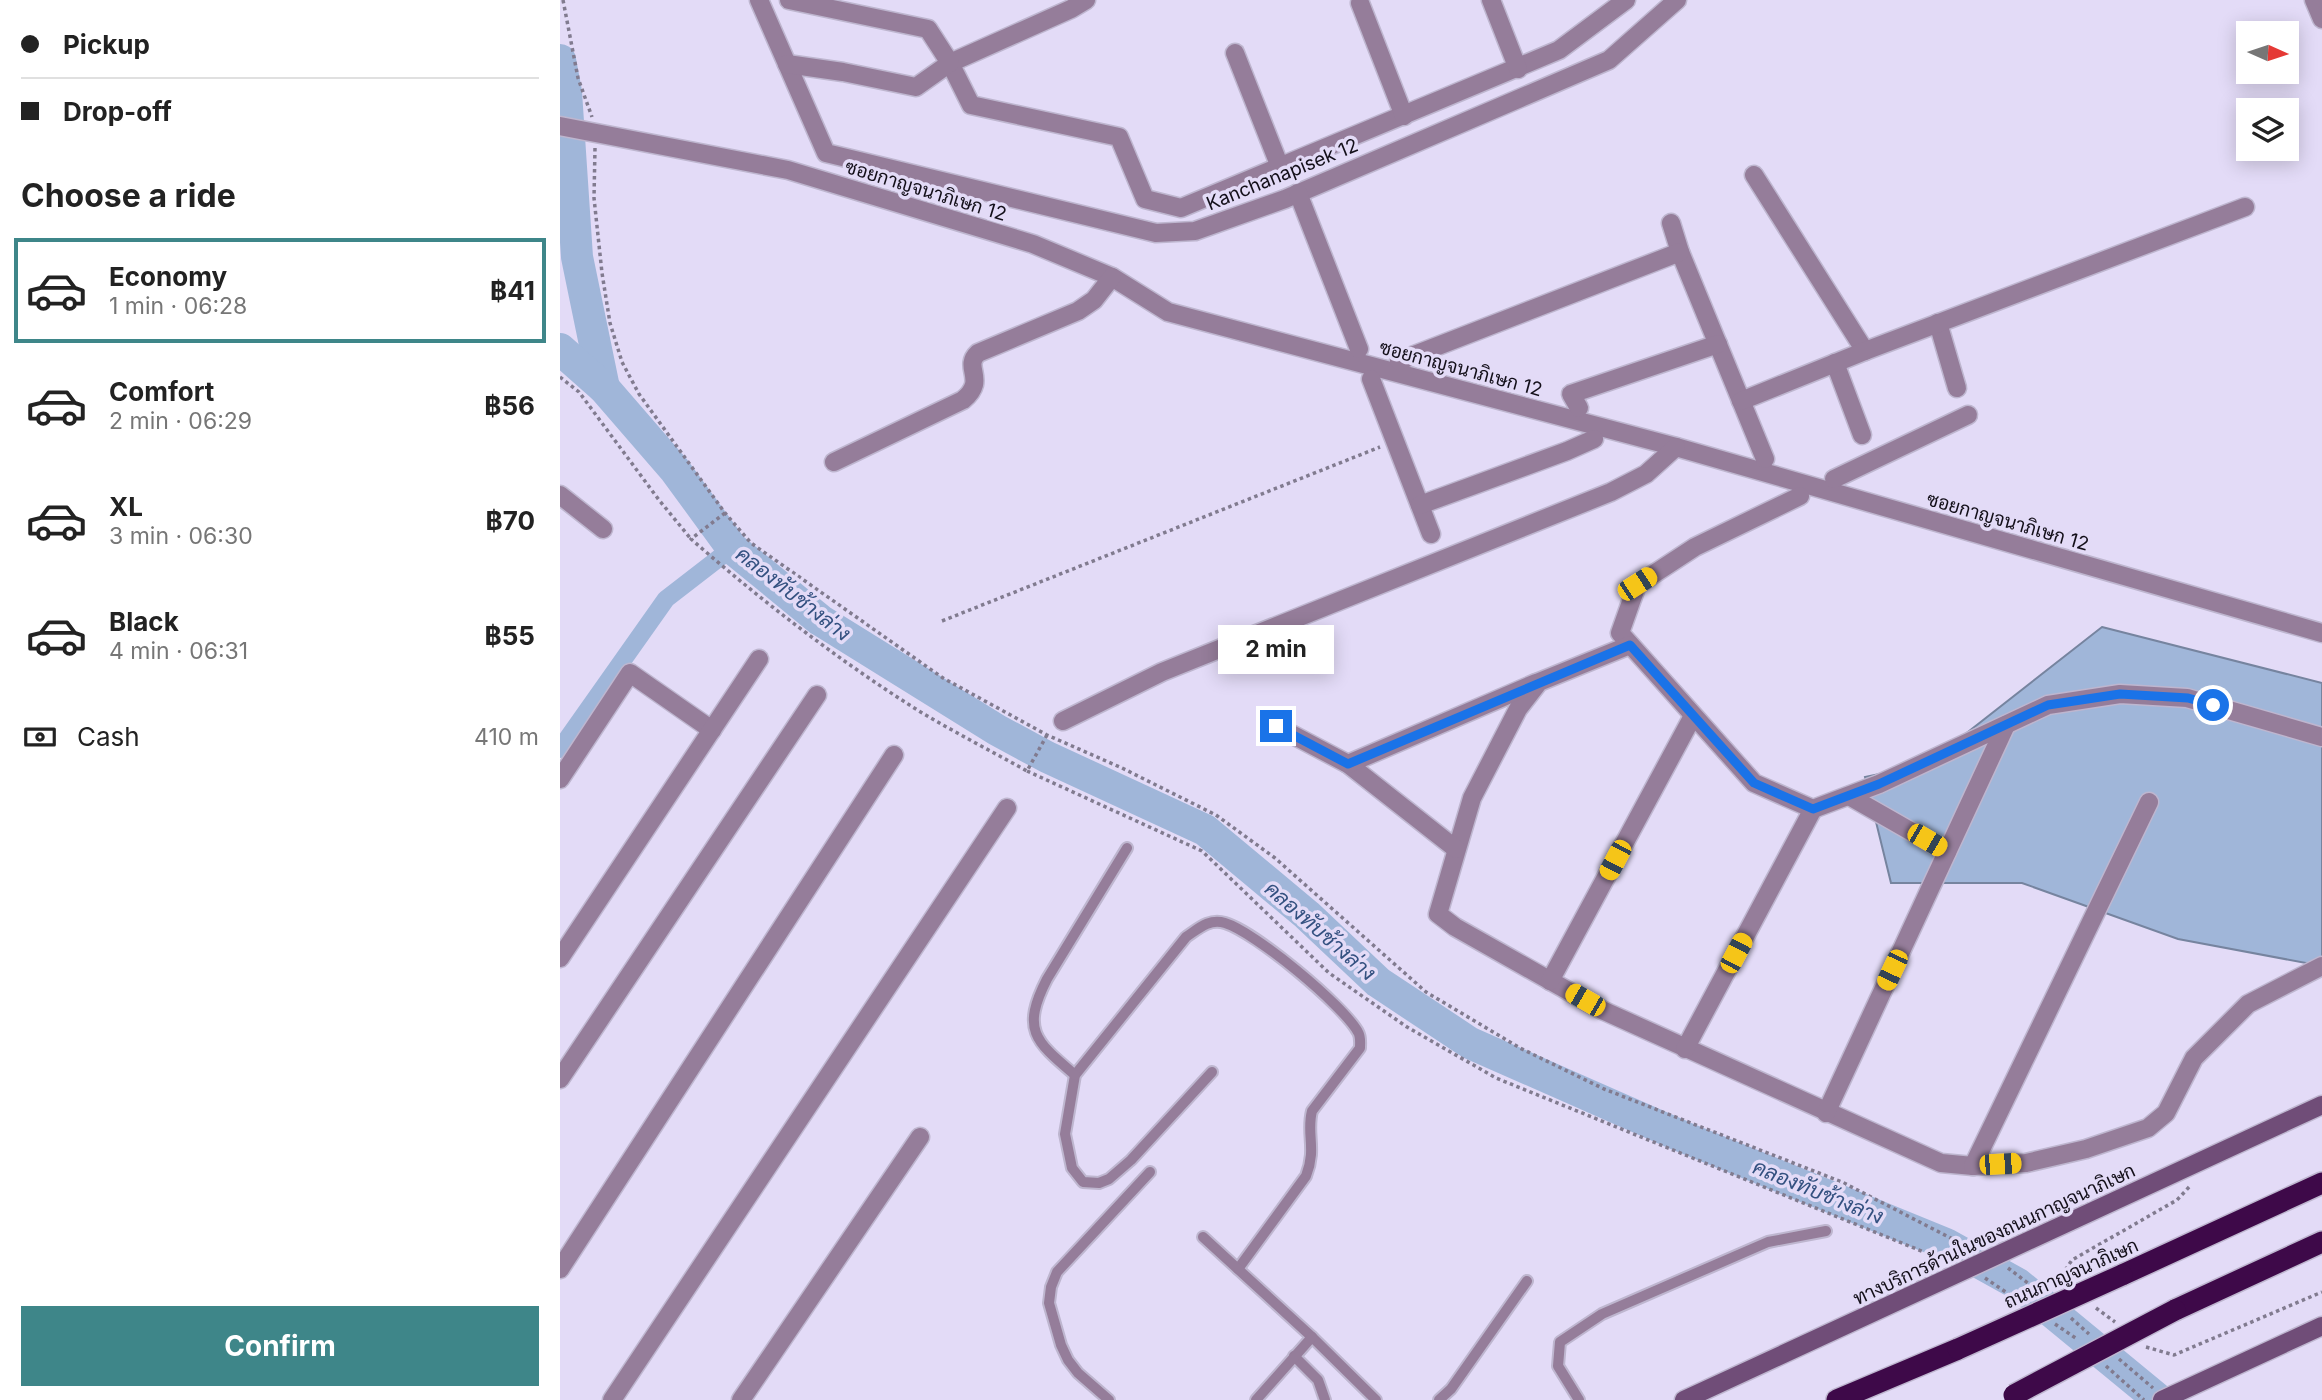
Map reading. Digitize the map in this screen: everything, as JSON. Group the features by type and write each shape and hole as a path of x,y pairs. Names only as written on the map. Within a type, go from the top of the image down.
{"highway":[{"name":"ถนนกาญจนาภิเษก","path":"1837,1400 2122,1276 2322,1182"},
{"path":"2008,1397 2175,1311 2322,1242"}],"main road":[{"name":"ทางบริการด้านในของถนนกาญจนาภิเษก","path":"1684,1400 2322,1105"},
{"path":"2162,1400 2322,1326"}],"street":[{"name":"Kanchanapisek 12","path":"759,0 826,153 1156,233 1195,231 1298,193 1609,60 1677,0"},
{"path":"789,0 928,29 950,63 971,106 1119,137 1146,199 1181,208 1559,50 1626,0"},
{"path":"1491,0 1518,69"},
{"path":"2314,0 2322,19"},
{"path":"787,64 844,72 916,87 950,63 1075,3"},
{"path":"1360,3 1404,116"},
{"path":"1235,53 1280,167"},
{"name":"ซอยกาญจนาภิเษก 12","path":"560,126 788,170 1033,244 1112,277 1168,312 1676,447 2322,633"},
{"path":"1754,175 1865,351"},
{"path":"1298,193 1359,349"},
{"path":"1741,401 1865,351 2245,207"},
{"path":"1671,223 1680,252 1765,459"},
{"path":"1399,360 1680,252"},
{"path":"834,462 963,400 972,392 975,380 972,364 978,353 1078,311 1094,300 1112,277"},
{"path":"1938,323 1957,388"},
{"path":"1578,408 1572,394 1718,344"},
{"path":"1835,363 1862,435"},
{"path":"1369,375 1431,534"},
{"path":"1834,480 1968,415"},
{"path":"1420,505 1594,439"},
{"path":"1063,721 1162,672 1611,492 1646,474 1676,447"},
{"path":"560,495 603,529"},
{"path":"1800,496 1695,547 1637,584 1620,633 1754,783 1813,809"},
{"path":"1348,764 1630,645"},
{"path":"560,958 759,659"},
{"path":"560,779 630,673 712,730"},
{"path":"1539,682 1518,709 1472,798 1438,915 1602,1010 1941,1163 1973,1166 2026,1163 2086,1149 2148,1128 2166,1113 2194,1058 2248,1004 2322,967"},
{"path":"1685,1049 1813,809 1879,784 2048,705 2120,694 2188,698 2322,737"},
{"path":"560,1079 817,695"},
{"path":"1550,981 1692,716"},
{"path":"1826,1113 2006,725"},
{"path":"1276,726 1348,764 1456,849"},
{"path":"560,1269 894,755"},
{"path":"1849,796 1947,852"},
{"path":"1973,1166 2149,802"},
{"path":"612,1400 1007,808"},
{"path":"741,1400 920,1137"}],"lane":[{"path":"1075,1075 1045,1049 1035,1032 1033,1015 1037,998 1047,979 1127,848"},
{"path":"1212,1072 1131,1160 1109,1179 1099,1183 1083,1182 1072,1168 1065,1134 1075,1075 1186,937 1206,923 1224,923 1275,952 1349,1020 1360,1035 1360,1048 1312,1111 1309,1121 1312,1161 1306,1176 1238,1269"},
{"path":"1109,1400 1077,1373 1068,1360 1049,1303 1051,1287 1057,1272 1150,1172"},
{"path":"1579,1400 1558,1366 1560,1342 1602,1314 1768,1242 1826,1231"},
{"path":"1203,1237 1376,1400"},
{"path":"1439,1400 1451,1389 1527,1281"},
{"path":"1256,1400 1312,1337"},
{"path":"1294,1356 1318,1380 1325,1400"}],"path":[{"path":"563,0 578,78 596,133 596,223 610,323 622,362 639,394 725,513 751,543 943,678 1046,734 1216,815 1275,858 1426,992 1520,1048 1604,1089 1842,1182 1977,1252"},
{"path":"560,377 579,392 691,539 749,590 817,642 920,712 1027,771 1202,851 1329,973 1407,1027 1496,1078 1958,1265"},
{"path":"942,621 1395,441"},
{"path":"691,539 725,513"},
{"path":"1027,771 1046,734"},
{"path":"2070,1286 2060,1278 2071,1260 2177,1200 2194,1181"},
{"path":"2002,1265 2014,1271"},
{"path":"1981,1275 2024,1304"},
{"path":"2139,1341 2148,1349 2175,1354 2322,1292"},
{"path":"2090,1302 2120,1326"},
{"path":"2046,1318 2078,1340"},
{"path":"2097,1357 2144,1400"}],"water":[{"path":"2102,627 2322,683 2322,966 2178,939 2022,883 1891,883 1865,777 1927,764"}],"waterway":[{"path":"560,60 566,92 577,257 604,388"},
{"name":"คลองทับช้างล่าง","path":"560,349 604,388 675,470 732,548 820,620 997,730 1047,757 1205,830 1307,915 1378,982 1470,1043 1681,1136 1946,1244 2018,1284 2159,1400"},
{"path":"560,749 666,599 732,548"}],"route":[{"path":"1276,726 1348,764 1630,645 1754,783 1813,809 1879,784 2048,705 2120,694 2188,698 2213,705"}]}
